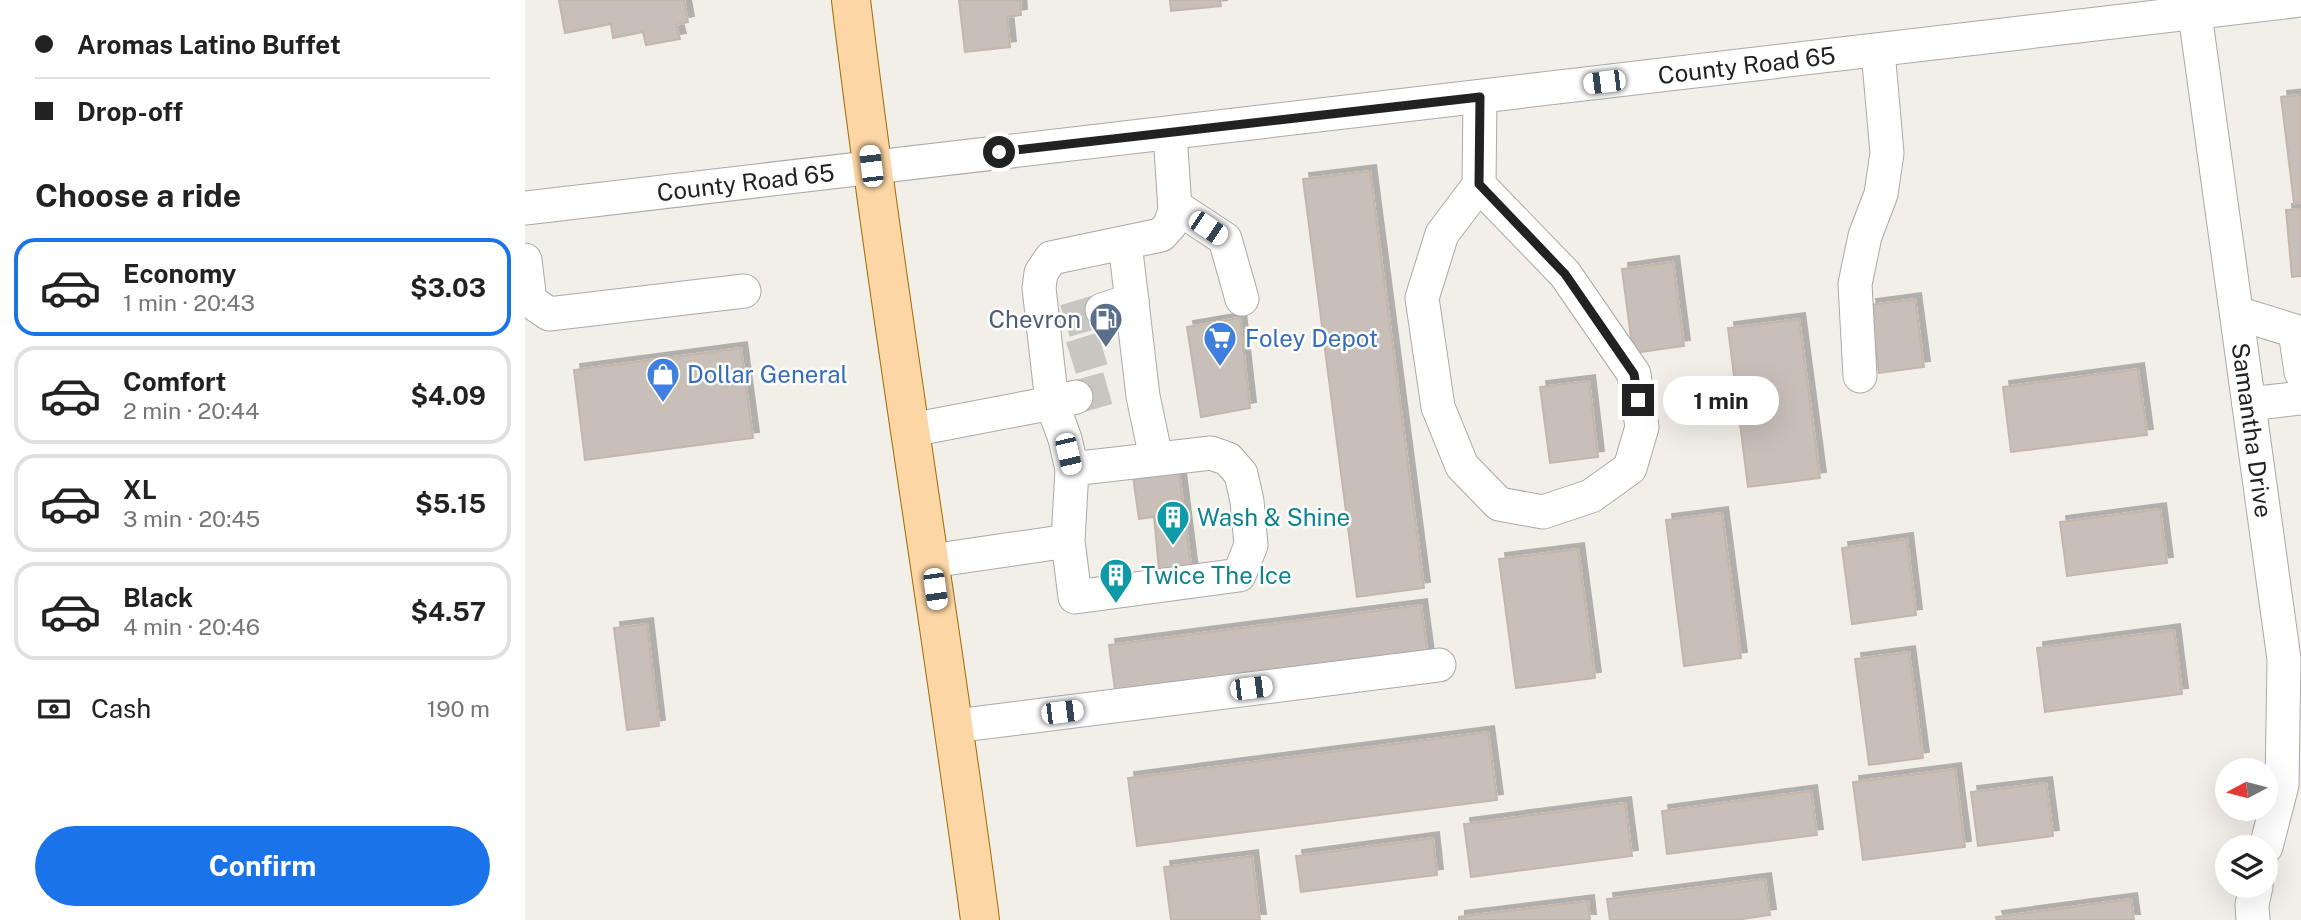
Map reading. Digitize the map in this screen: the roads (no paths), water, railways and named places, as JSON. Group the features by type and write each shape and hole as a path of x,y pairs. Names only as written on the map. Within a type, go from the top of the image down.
{"main road":[{"path":"851,0 871,166 955,726 980,920"}],"street":[{"name":"County Road 65","path":"525,208 2301,0"},
{"name":"Samantha Drive","path":"2195,14 2284,659 2282,785 2269,835"},
{"path":"1860,376 1855,284 1865,236 1881,194 1887,153 1878,51"},
{"path":"1479,184 1565,274 1634,374 1642,427 1630,468 1591,496 1543,512 1499,504 1462,466 1438,407 1422,298 1442,234 1479,184 1480,97"},
{"path":"1072,469 1211,453 1228,459 1241,474 1247,502 1251,545 1239,575 1075,597 1068,541 1072,469 1065,439 1064,400 1054,323 1038,288 1041,273 1051,258 1161,235 1170,225 1175,206 1170,133"},
{"path":"1175,206 1225,239 1242,299"},
{"path":"1125,243 1117,305 1122,343 1128,383 1156,458"},
{"path":"525,260 530,301 549,314 744,292"},
{"path":"2237,313 2295,331 2301,372"},
{"path":"2249,404 2301,398"},
{"path":"911,430 1064,400"},
{"path":"931,561 1068,541"},
{"path":"955,726 1439,665"},
{"path":"2253,898 2253,920"}],"tunnel":[{"path":"1065,321 1102,310"},
{"path":"1071,358 1107,347"},
{"path":"1076,397 1115,386"}],"place":[{"name":"Chevron","path":"1106,349"},
{"name":"Foley Depot","path":"1220,368"},
{"name":"Dollar General","path":"663,404"},
{"name":"Wash & Shine","path":"1173,547"},
{"name":"Twice The Ice","path":"1116,605"}]}
